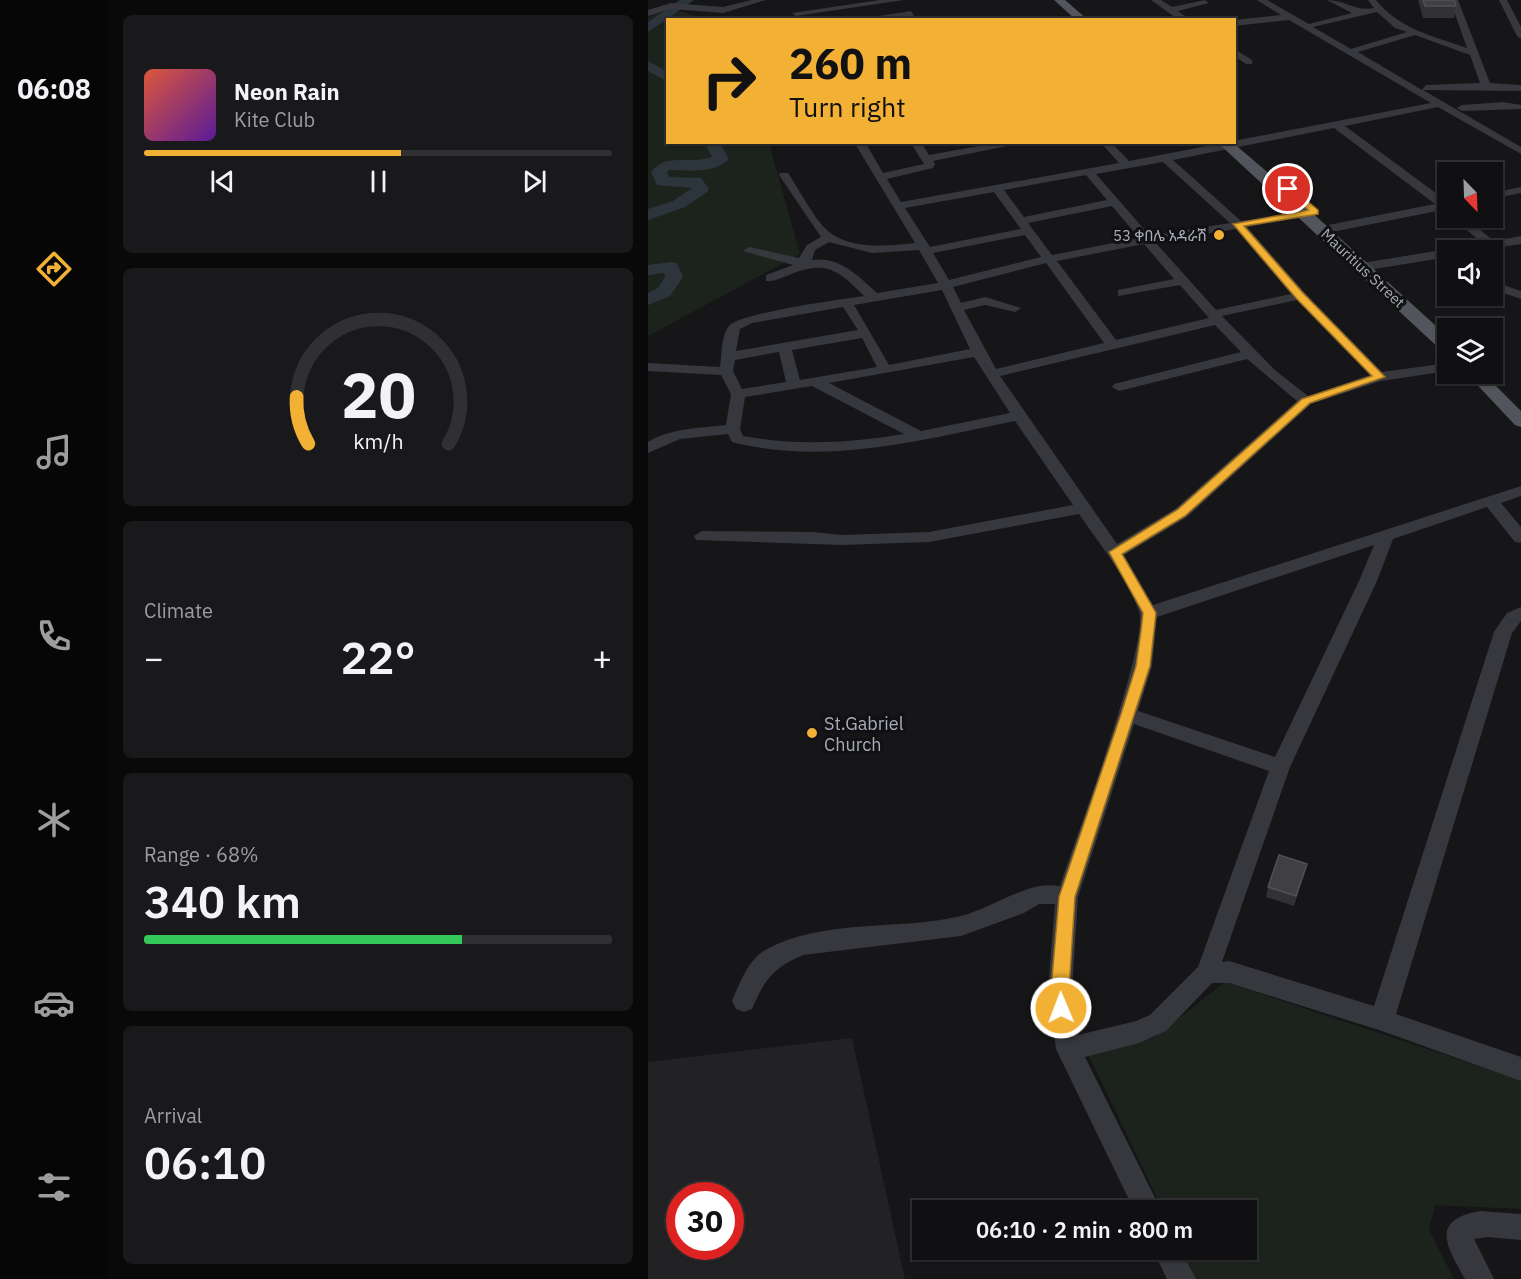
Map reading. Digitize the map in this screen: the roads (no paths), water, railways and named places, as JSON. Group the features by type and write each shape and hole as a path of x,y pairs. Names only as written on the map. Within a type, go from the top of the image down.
{"main road":[{"path":"1053,0 1074,18"},
{"path":"1059,0 1081,18"},
{"name":"Mauritius Street","path":"1230,144 1437,326"},
{"name":"Mauritius Street","path":"1368,266 1437,336"},
{"path":"1485,384 1521,421"},
{"path":"1499,384 1521,403"}],"street":[{"path":"648,13 671,6 723,10 762,0"},
{"path":"795,16 803,0"},
{"path":"795,16 900,0 911,17"},
{"path":"1155,0 1183,18"},
{"path":"1261,0 1426,88 1521,142"},
{"path":"1272,0 1439,104 1521,151"},
{"path":"1331,0 1357,12"},
{"path":"1372,0 1390,21 1413,33 1472,53"},
{"path":"1454,0 1486,86"},
{"path":"1503,0 1521,36"},
{"path":"1170,10 1204,3"},
{"path":"697,9 715,18"},
{"path":"1313,24 1357,12 1380,9"},
{"path":"1236,23 1290,17"},
{"path":"1355,51 1413,33"},
{"path":"1236,53 1249,62"},
{"path":"1426,88 1486,86 1521,88"},
{"path":"1236,143 1439,104"},
{"path":"1462,108 1493,105 1519,107"},
{"path":"1336,124 1437,199"},
{"path":"860,144 946,285 978,352 1019,416 1115,552 1149,613 1143,666 1067,897 1060,990 1068,1049 1143,1200"},
{"path":"879,177 929,166 916,144"},
{"path":"927,159 1007,144"},
{"path":"1107,144 1126,165"},
{"path":"897,206 1165,158 1230,144"},
{"path":"1165,158 1238,224 1300,296 1379,377"},
{"path":"1089,172 1182,281 1250,354 1282,386 1306,401"},
{"path":"784,175 823,233 844,244 877,250 925,249 1030,231"},
{"path":"997,189 1112,344"},
{"path":"1503,194 1521,190"},
{"path":"1021,221 1114,202"},
{"path":"1327,230 1437,208"},
{"path":"1019,416 919,436 837,446 785,447 737,439 733,429 738,394 727,364 733,329 742,322 845,301 946,285 1049,259 1310,213"},
{"path":"1471,228 1487,240"},
{"path":"807,263 806,252 829,237"},
{"path":"1503,242 1521,240"},
{"path":"749,251 787,261 834,264 850,275 872,297"},
{"path":"1368,266 1437,256"},
{"path":"770,278 807,263"},
{"path":"1124,293 1182,281"},
{"path":"1503,289 1521,295"},
{"path":"992,374 1300,296"},
{"path":"845,301 866,333 885,370"},
{"path":"955,308 985,301 1015,308"},
{"path":"648,367 727,364 784,347 866,333"},
{"path":"784,347 794,384"},
{"path":"738,394 978,352"},
{"path":"1119,387 1250,354"},
{"path":"1115,552 1181,513 1306,401 1379,377 1437,369"},
{"path":"813,381 919,436"},
{"path":"648,448 656,442 680,435 733,429"},
{"path":"1149,613 1521,491"},
{"path":"1490,500 1521,538"},
{"path":"702,536 814,537 842,540 928,537 1083,508"},
{"path":"1068,1049 1139,1032 1158,1023 1207,973 1280,767 1368,581 1386,535"},
{"path":"1382,1020 1503,632 1513,617 1521,613"},
{"path":"1129,714 1280,767"},
{"path":"744,1001 755,976 773,957 801,945 961,926 1016,906 1035,895 1046,893 1067,897"},
{"path":"1207,973 1229,972 1264,981 1521,1069"},
{"path":"1480,1279 1460,1244 1459,1233 1466,1227 1484,1223 1521,1227"},
{"path":"1172,1260 1182,1279"}],"waterway":[{"path":"648,28 688,0"},
{"path":"648,65 666,77"},
{"path":"648,215 679,204 701,189 695,181 663,182 659,172 665,165 706,165 721,159 712,144"},
{"path":"648,270 671,267 674,277 664,292 648,300"}],"place":[{"name":"53 ቀበሌ አዳራሽ","path":"1219,235"},
{"name":"St.Gabriel Church","path":"812,733"}]}
